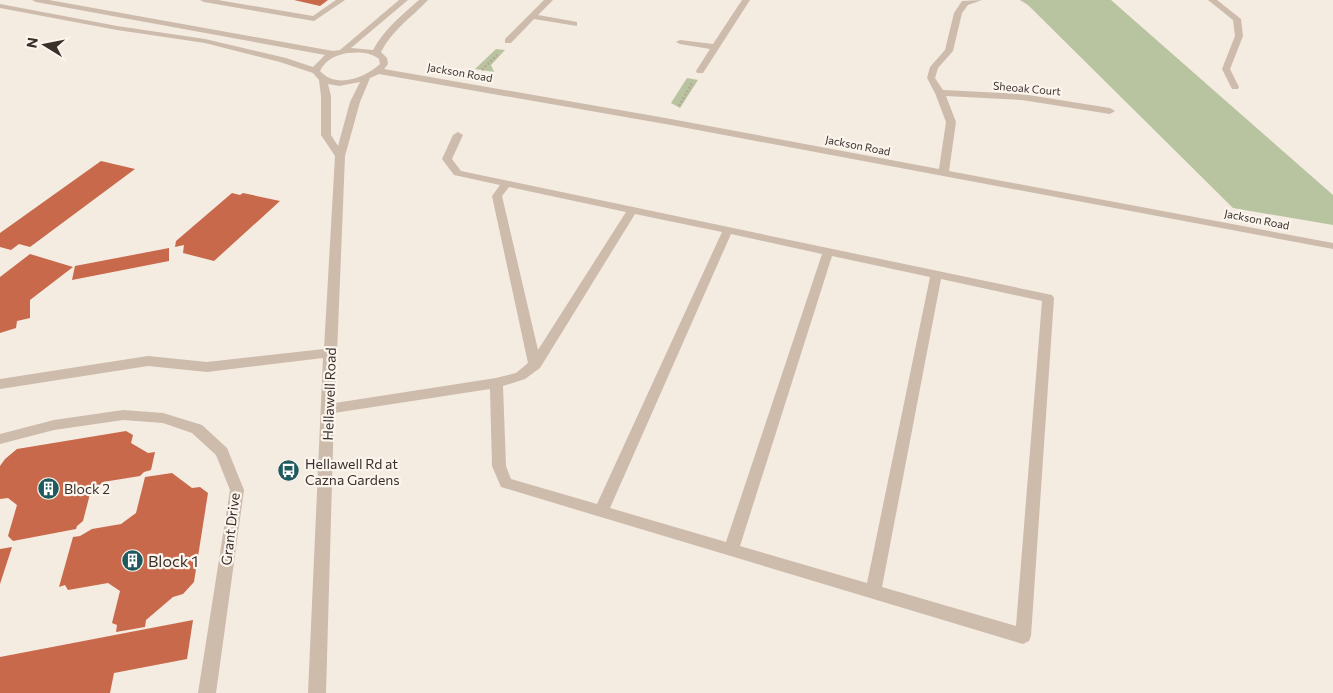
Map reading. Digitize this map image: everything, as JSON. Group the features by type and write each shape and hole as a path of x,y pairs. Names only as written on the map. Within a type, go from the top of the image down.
{"street":[{"path":"36,0 334,54"},
{"path":"204,0 314,19 341,0"},
{"path":"343,51 404,0"},
{"path":"376,53 382,39 398,22 424,0"},
{"path":"508,41 549,0"},
{"path":"700,71 746,0"},
{"path":"955,0 965,3 978,0"},
{"path":"1212,0 1238,19 1239,36 1226,69 1235,87"},
{"path":"944,173 951,122 940,93 931,78 934,67 949,51 958,14 965,3"},
{"path":"0,6 117,28 205,41 283,60 316,71 323,79 326,96 326,136 340,156"},
{"path":"532,16 574,24"},
{"path":"680,42 714,47"},
{"path":"316,71 317,65 324,59 343,51 361,50 376,53 383,58 384,64 378,72 366,78 343,82 323,79"},
{"name":"Jackson Road","path":"378,72 671,122 1333,246"},
{"name":"Hellawell Road","path":"317,693 330,352 340,156 355,102 366,78"},
{"name":"Sheoak Court","path":"940,93 1022,96 1110,111"},
{"path":"458,135 447,160 458,173 1048,298 1023,636 506,483 499,466 496,383"},
{"path":"506,183 496,196 535,365"},
{"path":"328,409 496,383 520,376 535,365 632,210"},
{"path":"601,511 728,230"},
{"path":"731,550 828,252"},
{"path":"873,592 936,274"},
{"path":"0,384 148,361 208,367 330,352"},
{"name":"Grant Drive","path":"0,439 54,425 123,415 163,418 197,429 222,452 237,490 207,693"}],"path":[{"path":"671,122 700,71"}],"green space":[{"path":"1020,0 1111,0 1333,195 1333,225 1233,208 1028,5"},
{"path":"496,49 505,50 491,65 494,72 475,69"},
{"path":"687,78 698,80 680,108 671,103"}],"building":[{"path":"294,0 328,0 320,6"},
{"path":"101,161 135,169 30,247 19,244 11,250 0,247 0,233"},
{"path":"232,193 240,195 243,193 280,201 214,261 183,253 184,245 175,247 176,241"},
{"path":"169,248 169,261 72,280 75,266"},
{"path":"30,254 73,267 30,300 30,318 17,321 16,328 0,333 0,277"},
{"name":"Block 2","path":"126,431 133,435 131,443 148,453 155,452 151,470 144,472 140,476 103,482 90,494 83,521 76,529 13,541 8,536 17,505 8,498 0,499 0,466 5,459 17,449"},
{"name":"Block 1","path":"172,473 192,488 200,487 208,493 194,582 183,594 173,597 146,620 145,627 116,632 117,625 112,623 120,591 108,583 68,590 65,585 59,587 73,537 80,536 92,529 121,524 136,513 145,477"},
{"path":"12,547 0,584 0,549"},
{"path":"193,620 187,659 114,673 110,693 0,693 0,657"}],"place":[{"name":"Hellawell Rd at Cazna Gardens","path":"289,471"},
{"name":"Block 2","path":"48,488"},
{"name":"Block 1","path":"132,560"}]}
